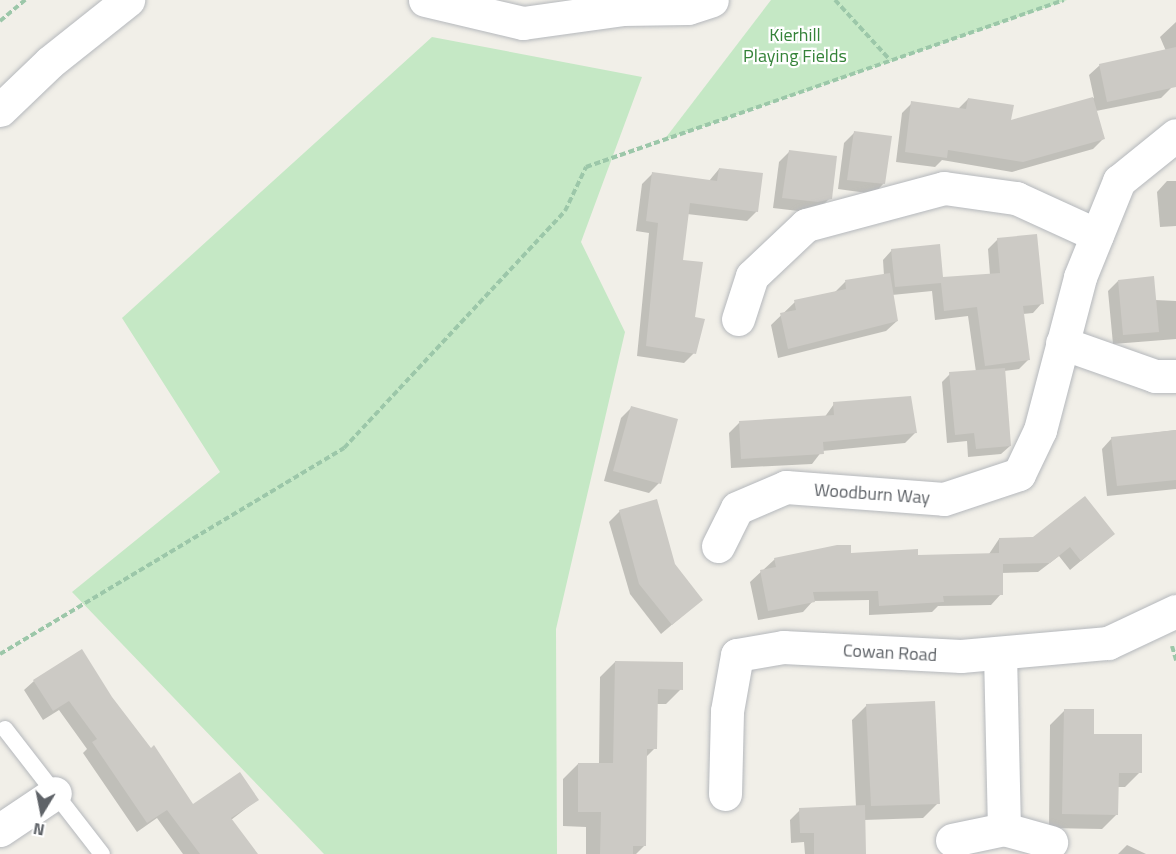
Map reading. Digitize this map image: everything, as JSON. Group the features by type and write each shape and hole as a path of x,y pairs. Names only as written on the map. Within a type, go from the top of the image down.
{"street":[{"path":"0,111 50,62 128,0"},
{"path":"425,0 523,23 629,5 688,8 712,0"},
{"name":"Woodburn Way","path":"718,546 737,508 786,487 944,499 1019,474 1040,430 1080,277 1119,181 1176,135"},
{"path":"738,319 752,276 806,225 944,188 1016,198 1096,235"},
{"path":"1062,344 1155,376 1176,376"},
{"name":"Cowan Road","path":"725,794 727,711 736,655 783,647 961,656 1108,643 1176,611"},
{"path":"1000,653 1004,829"},
{"path":"0,830 55,793"},
{"path":"952,840 1004,829 1051,842"}],"lane":[{"path":"5,729 102,854"}],"path":[{"path":"0,21 25,0"},
{"path":"835,0 890,60"},
{"path":"0,654 344,448 565,211 586,167 1064,0"}],"green space":[{"name":"Kierhill Playing Fields","path":"771,0 1067,0 664,140"},
{"path":"432,37 642,77 581,242 625,332 556,629 557,854 324,854 72,592 220,472 122,318"}],"building":[{"path":"1176,47 1176,87 1107,102 1099,64"},
{"path":"1093,97 1105,139 1023,162 948,150 947,158 905,152 911,101 966,109 968,98 1014,105 1011,120"},
{"path":"854,131 892,136 885,184 847,180"},
{"path":"789,150 837,156 832,199 818,202 782,198"},
{"path":"719,168 763,173 758,212 690,203 683,260 703,262 695,317 705,319 696,354 646,346 658,223 646,221 652,172 717,181"},
{"path":"1037,234 1044,304 1023,306 1030,360 985,366 977,307 944,311 941,283 895,287 891,249 940,244 943,277 1000,273 997,238"},
{"path":"890,273 898,321 788,349 780,313 796,310 794,300 846,289 845,280"},
{"path":"1154,276 1159,332 1123,335 1118,280"},
{"path":"1005,368 1011,446 976,449 974,433 955,435 949,372"},
{"path":"911,396 917,433 823,442 824,454 741,459 739,421 834,415 833,402"},
{"path":"631,406 678,419 661,484 613,471"},
{"path":"1176,430 1176,480 1117,486 1111,437"},
{"path":"1085,496 1115,534 1081,561 1070,547 1050,563 1003,564 1003,595 943,596 944,602 879,606 878,591 813,592 815,602 768,611 760,570 776,567 774,558 837,545 851,545 851,553 918,549 918,555 999,553 999,538 1033,537"},
{"path":"657,499 675,564 703,600 672,625 639,584 619,510"},
{"path":"82,649 112,697 151,748 154,745 193,804 240,772 259,800 231,818 258,854 200,854 167,810 147,823 92,742 97,739 69,701 53,711 33,680"},
{"path":"615,661 683,662 683,690 658,689 657,749 647,749 646,846 633,846 633,854 600,854 601,812 578,812 578,763 613,763"},
{"path":"935,701 940,804 871,806 866,704"},
{"path":"1064,709 1094,709 1094,734 1142,734 1142,773 1119,773 1118,815 1062,814"},
{"path":"865,805 866,854 814,854 814,833 800,833 799,808"}]}
